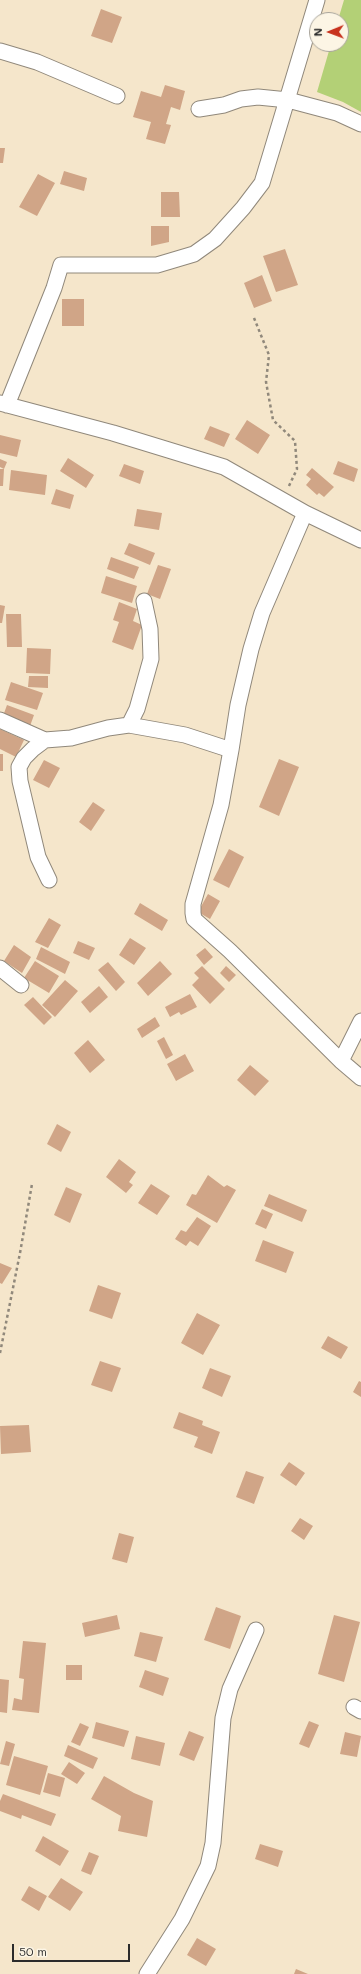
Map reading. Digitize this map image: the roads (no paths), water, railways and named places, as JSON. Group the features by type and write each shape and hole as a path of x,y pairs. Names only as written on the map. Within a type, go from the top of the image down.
{"street":[{"path":"318,0 262,183 243,208 215,239 194,254 157,265 61,265 54,288 4,404 113,433 224,467 305,513 361,540"},
{"path":"0,51 37,62 117,96"},
{"path":"199,109 224,105 240,99 258,97 288,100 337,113 361,124"},
{"path":"305,513 262,613 244,674 221,805 193,904 194,919 230,951 341,1061 361,1078"},
{"path":"129,725 136,709 151,659 150,629 144,601"},
{"path":"0,720 45,740 71,738 108,728 129,725 185,735 231,750"},
{"path":"45,740 24,758 19,767 20,781 38,857 49,880"},
{"path":"0,968 22,985"},
{"path":"341,1061 361,1021"},
{"path":"146,1974 182,1919 208,1866 214,1835 223,1718 230,1689 256,1630"}]}
